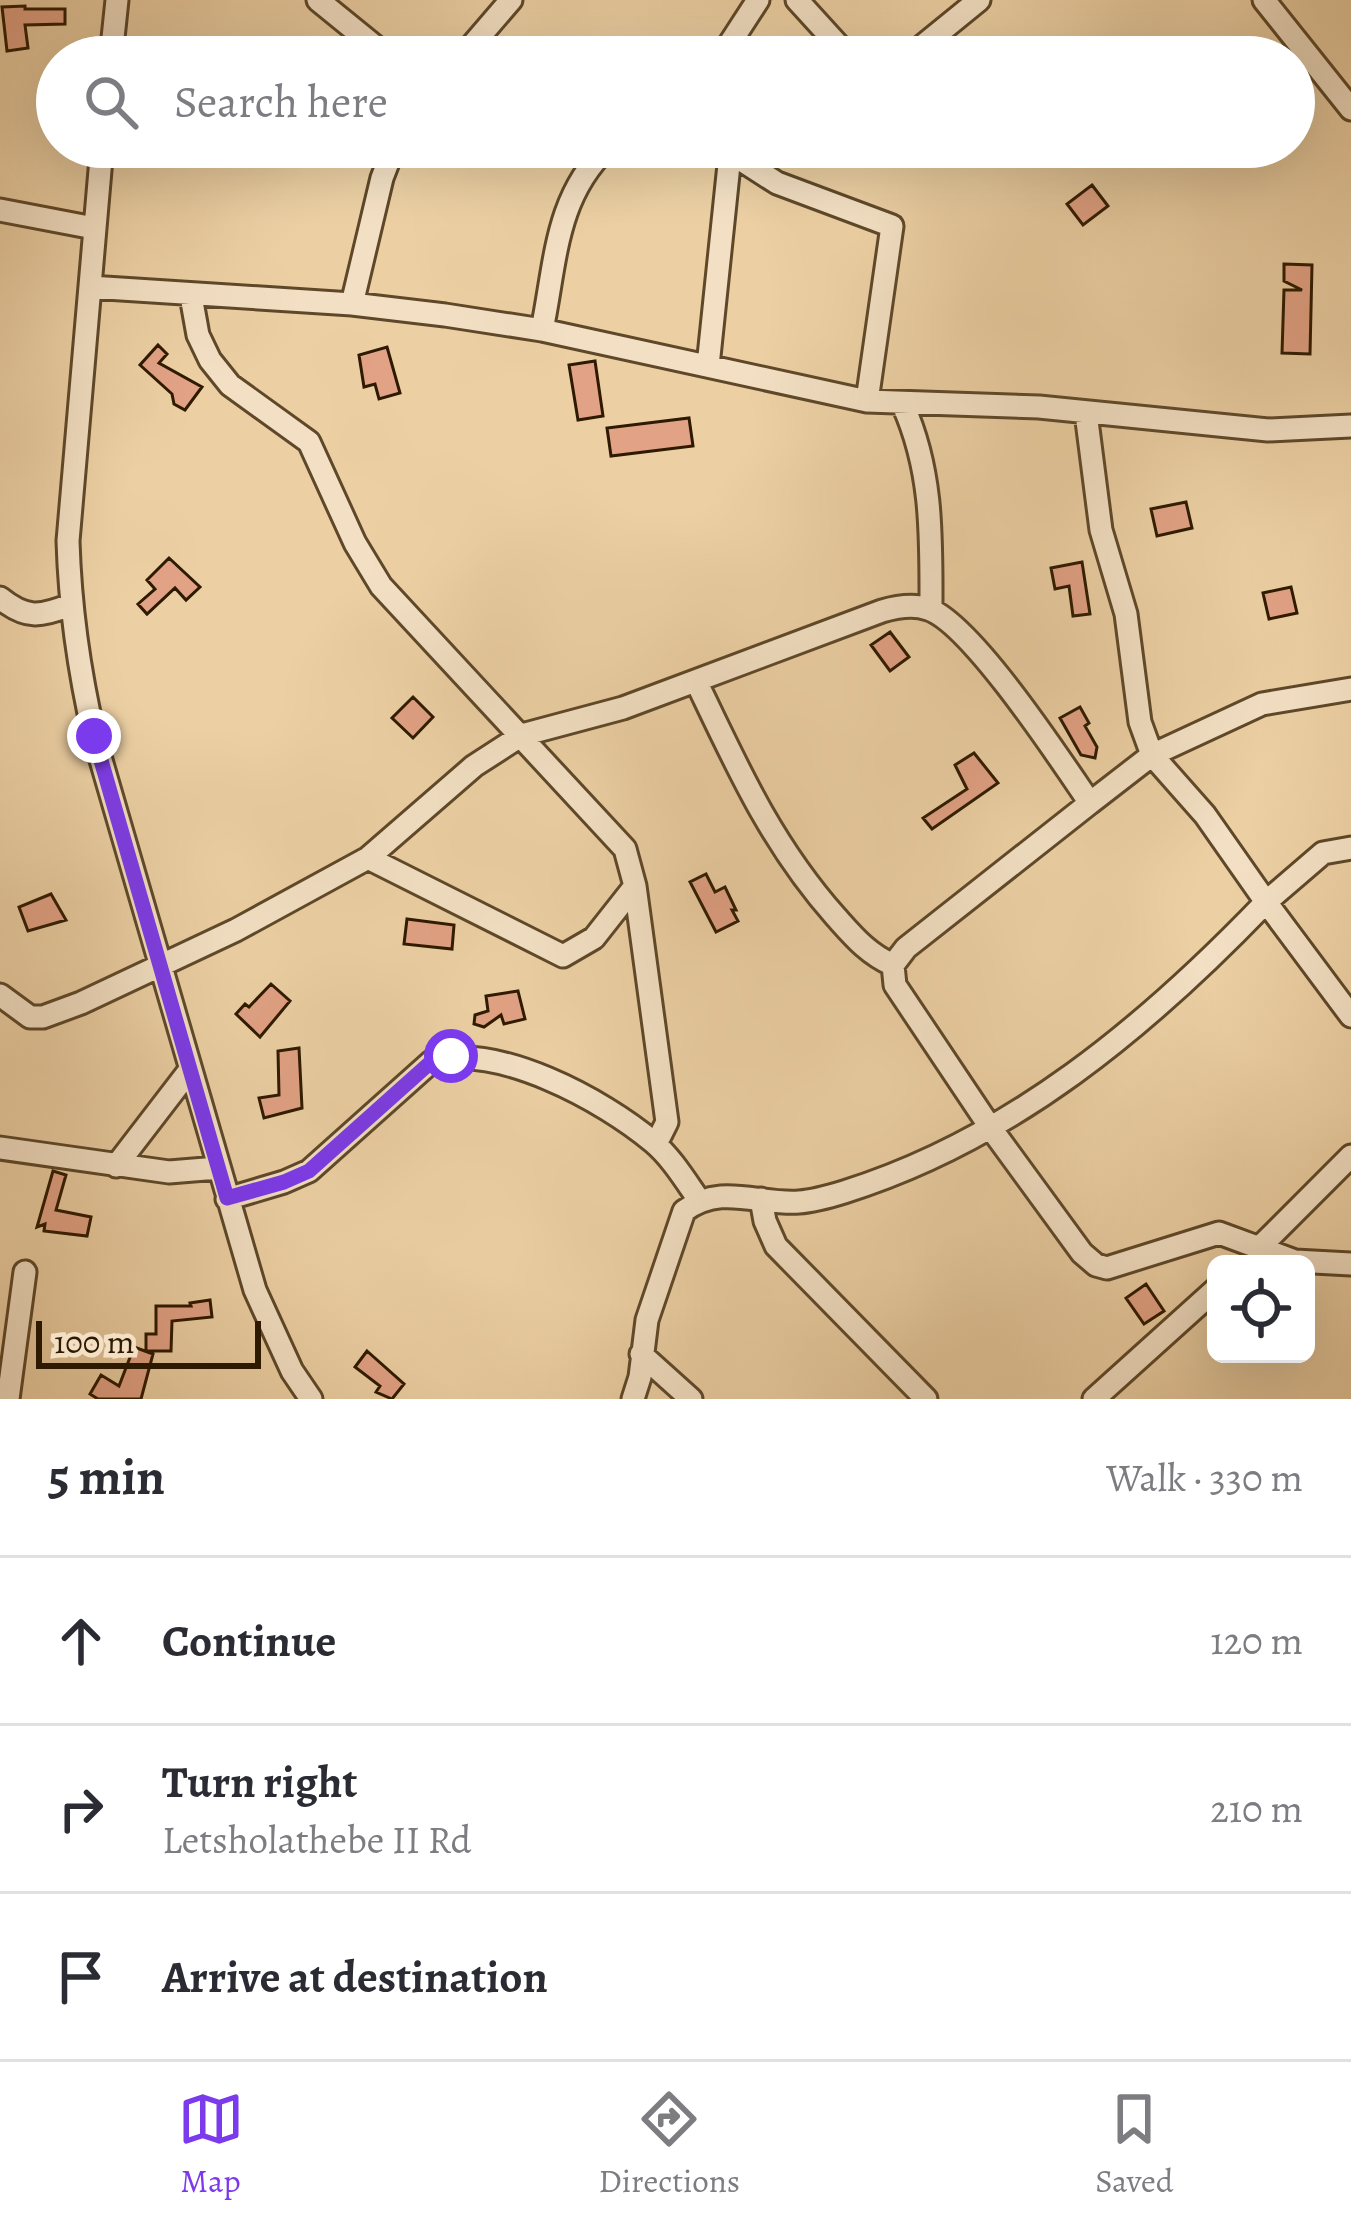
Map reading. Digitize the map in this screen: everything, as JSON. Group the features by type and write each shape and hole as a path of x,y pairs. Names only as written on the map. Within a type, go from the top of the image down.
{"street":[{"path":"113,36 116,0"},
{"path":"319,0 363,36"},
{"path":"480,36 511,0"},
{"path":"735,36 758,0"},
{"path":"797,0 830,36"},
{"path":"935,36 979,0"},
{"path":"1264,0 1292,36"},
{"path":"1315,64 1351,110"},
{"path":"100,168 68,541 70,605 94,736 227,1198 255,1290 292,1371 311,1399"},
{"path":"352,304 386,168"},
{"path":"542,330 571,194 587,168"},
{"path":"708,366 724,168"},
{"path":"753,168 777,183 892,226 867,401"},
{"path":"0,210 94,228"},
{"path":"90,287 352,304 542,330 903,405 1022,406 1268,430 1351,426"},
{"path":"191,296 198,335 210,360 230,385 309,442 381,586 625,849 635,886 667,1122 656,1144"},
{"path":"903,405 924,458 931,609"},
{"path":"1087,412 1101,530 1126,614 1140,722 1152,754 1205,815 1351,1016"},
{"path":"0,598 20,614 33,616 70,605"},
{"path":"0,995 30,1017 43,1017 161,967 368,858 474,766 522,734 623,708 882,611 904,607 931,609 1001,678 1090,803"},
{"path":"697,683 784,854 863,947 893,965"},
{"path":"1351,689 1262,704 1152,754 906,948 893,965 895,985 990,1127 1082,1253 1096,1265 1120,1266 1219,1233 1259,1254 1351,1264"},
{"path":"633,1399 647,1320 684,1211 699,1200 735,1196 799,1202 838,1194 890,1177 990,1127 1079,1071 1198,970 1323,854 1351,848"},
{"path":"368,858 563,956 594,938 635,886"},
{"path":"227,1198 309,1171 431,1062 451,1056 541,1076 606,1107 656,1144 699,1200"},
{"path":"116,1166 189,1071"},
{"path":"0,1148 181,1172 218,1168"},
{"path":"1259,1254 1351,1156"},
{"path":"761,1199 776,1246 926,1399"},
{"path":"8,1399 25,1272"},
{"path":"1094,1399 1207,1297"},
{"path":"641,1354 691,1399"}],"building":[{"path":"2,7 65,9 65,24 25,25 28,48 7,51"},
{"path":"1092,185 1108,206 1083,225 1067,204"},
{"path":"1284,264 1312,265 1310,354 1282,353 1284,290 1302,290 1284,281"},
{"path":"158,345 167,354 159,363 202,387 185,410 140,365"},
{"path":"387,347 400,393 379,399 375,384 364,387 359,355"},
{"path":"595,361 603,416 578,420 569,365"},
{"path":"689,418 693,446 611,456 607,428"},
{"path":"1186,502 1192,528 1157,536 1151,509"},
{"path":"169,558 200,587 186,600 175,588 147,614 138,604 155,589 147,580"},
{"path":"1082,562 1090,614 1073,616 1069,586 1055,589 1051,568"},
{"path":"1291,587 1297,613 1269,619 1263,593"},
{"path":"890,632 909,657 890,671 871,645"},
{"path":"413,697 433,717 413,738 392,718"},
{"path":"1080,707 1097,747 1095,758 1081,755 1060,718"},
{"path":"974,753 998,783 932,829 923,818 967,789 955,765"},
{"path":"706,874 715,892 725,887 738,921 716,932 690,882"},
{"path":"51,894 66,920 28,931 19,907"},
{"path":"407,919 454,925 452,949 404,944"},
{"path":"271,984 290,1001 260,1037 236,1014"},
{"path":"518,991 525,1019 504,1024 501,1015 484,1027 474,1024 475,1015 488,1011 486,996"},
{"path":"299,1048 302,1108 264,1118 259,1098 279,1095 278,1051"},
{"path":"53,1171 66,1175 56,1210 91,1217 87,1236 44,1231 45,1224 37,1227"},
{"path":"1146,1284 1164,1311 1144,1324 1126,1298"},
{"path":"210,1300 212,1317 172,1321 171,1351 146,1351 146,1334 156,1334 156,1306 191,1306"},
{"path":"134,1347 153,1354 141,1399 98,1399 90,1394 101,1375 119,1386"},
{"path":"367,1351 404,1384 392,1399 376,1392 380,1386 355,1367"}],"route":[{"path":"94,736 227,1198 309,1171 431,1062 451,1056"}]}
